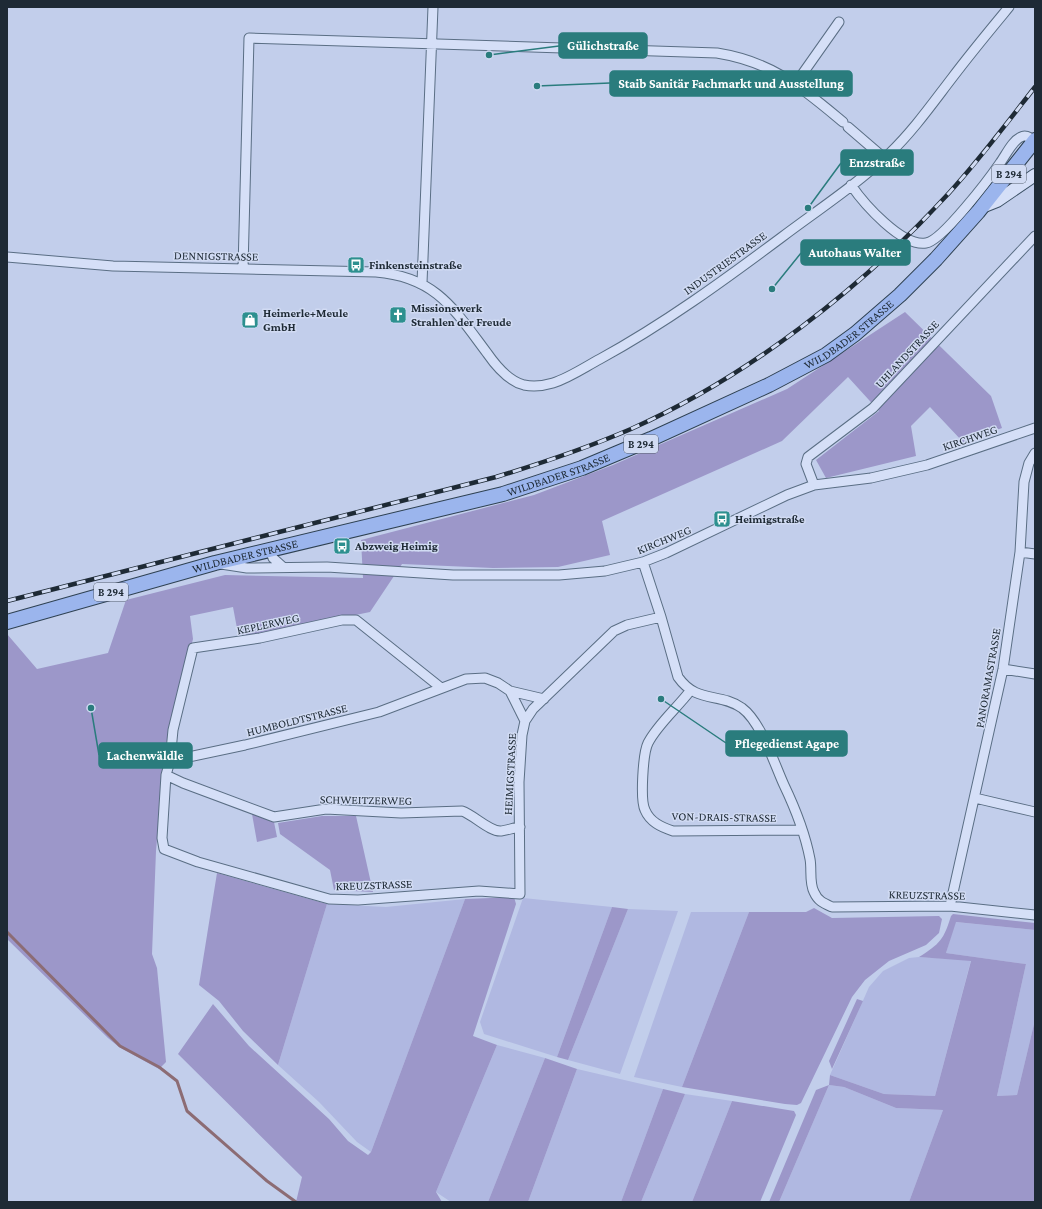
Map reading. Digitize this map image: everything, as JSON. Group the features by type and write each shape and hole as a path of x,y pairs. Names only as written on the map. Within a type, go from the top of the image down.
{"main road":[{"name":"WILDBADER STRASSE","path":"7,622 215,564 495,496 582,468 651,439 769,385 826,355 855,334 900,295 936,259 982,207 1035,140"},
{"path":"982,207 996,201 1035,176"}],"street":[{"path":"422,283 433,7"},
{"name":"INDUSTRIESTRASSE","path":"422,283 434,290 457,313 492,360 506,375 524,384 545,385 562,379 607,355 666,320 743,266 852,185 884,158 929,110 952,77 1009,7"},
{"path":"796,83 839,22"},
{"path":"243,269 249,38 709,53 738,56 769,67 796,83 884,158"},
{"path":"852,185 882,222 911,241 927,243 941,236 993,173 1017,139 1023,136 1028,136 1035,140"},
{"name":"UHLANDSTRASSE","path":"814,485 806,464 808,456 873,408 1035,236"},
{"name":"DENNIGSTRASSE","path":"7,257 86,265 376,272 399,275 422,283"},
{"name":"KIRCHWEG","path":"215,564 247,568 327,567 453,575 559,575 605,571 643,562 718,529 787,495 814,485 871,478 927,465 1035,428"},
{"name":"PANORAMASTRASSE","path":"950,906 1003,669 1020,552 1024,482 1029,463 1035,453"},
{"path":"270,550 273,558 283,567"},
{"path":"1020,552 1035,554"},
{"path":"643,562 661,617 678,678 690,691 730,702 741,707 756,722 797,813 802,830"},
{"name":"HEIMIGSTRASSE","path":"520,894 520,774 522,735 525,721 533,709 614,631 626,625 661,617"},
{"name":"KEPLERWEG","path":"170,761 173,730 193,648 260,638 342,620 356,620 440,687"},
{"path":"1003,669 1035,674"},
{"name":"HUMBOLDTSTRASSE","path":"170,761 245,745 379,712 440,687 474,678 484,678 498,683 510,691 544,699"},
{"path":"510,691 525,721"},
{"name":"VON-DRAIS-STRASSE","path":"690,691 657,729 647,745 643,762 644,809 652,820 660,827 673,831 802,830"},
{"path":"166,775 170,761"},
{"name":"KREUZSTRASSE","path":"166,775 162,838 164,849 198,862 329,899 358,900 479,892 520,894"},
{"name":"SCHWEITZERWEG","path":"166,775 183,783 274,817 326,809 402,813 462,812 472,814 493,830 500,831 520,827"},
{"path":"975,798 1035,812"},
{"name":"KREUZSTRASSE","path":"802,830 810,859 813,891 819,901 832,907 950,906 1035,915"}],"shaded area":[{"path":"905,312 991,396 1002,428 963,442 930,407 911,426 916,456 826,478 816,460 879,411 848,377 782,441 602,521 610,555 558,567 493,568 402,564 370,612 239,639 233,607 190,616 193,639 165,748 156,851 152,954 157,968 166,1062 159,1069 119,1047 108,1038 7,939 7,634 37,669 108,653 126,600 225,575 363,578 361,540 534,495 613,465 787,389"},
{"path":"252,814 274,822 277,837 257,842"},
{"path":"322,816 356,816 373,892 334,890 330,870 280,834 278,823"},
{"path":"217,873 327,904 278,1065 243,1031 219,1001 199,985"},
{"path":"514,897 516,904 473,1036 497,1045 436,1192 442,1202 296,1202 302,1177 178,1054 213,1004 249,1046 329,1119 348,1141 368,1155 371,1152 465,899"},
{"path":"523,898 612,907 557,1057 484,1034 480,1022"},
{"path":"465,899 371,1152 357,1142 319,1102 278,1065 327,904 386,907"},
{"path":"612,907 628,909 568,1060 557,1057"},
{"path":"814,908 832,918 939,916 942,919 939,933 926,945 889,961 865,980 852,997 801,1103 797,1105 785,1104 682,1087 749,912 806,912"},
{"path":"628,909 678,911 620,1074 568,1060"},
{"path":"691,912 749,912 682,1087 634,1077"},
{"path":"953,914 1035,923 1035,930 956,922 946,953 1026,964 997,1096 1017,1095 1035,1020 1035,1202 909,1202 943,1110 896,1108 844,1087 829,1085 830,1075 884,1094 935,1096 971,961 919,957 937,944 943,936"},
{"path":"955,922 1035,930 1035,1020 1017,1095 997,1096 1026,964 946,953"},
{"path":"919,957 971,960 935,1096 884,1094 830,1075 869,987 883,971 909,958"},
{"path":"857,999 863,1001 832,1069 829,1061"},
{"path":"497,1045 545,1058 488,1202 451,1202 436,1192"},
{"path":"545,1058 577,1069 528,1202 488,1202"},
{"path":"577,1069 663,1089 621,1202 528,1202"},
{"path":"829,1085 844,1087 896,1108 943,1110 909,1202 779,1202"},
{"path":"829,1085 779,1202 769,1202 816,1090"},
{"path":"663,1089 685,1094 641,1202 621,1202"},
{"path":"685,1094 732,1101 692,1202 641,1202"},
{"path":"732,1101 794,1111 796,1115 760,1202 692,1202"}],"waterway":[{"path":"7,932 120,1046 159,1067 177,1081 187,1111 267,1181 296,1202"}],"railway":[{"path":"7,601 496,477 598,443 675,408 718,383 802,327 879,262 949,193 993,141 1035,87"}],"place":[{"name":"Gülichstraße","path":"489,55"},
{"name":"Staib Sanitär Fachmarkt und Ausstellung","path":"537,86"},
{"name":"Enzstraße","path":"808,208"},
{"name":"Finkensteinstraße","path":"356,265"},
{"name":"Autohaus Walter","path":"772,289"},
{"name":"Missionswerk Strahlen der Freude","path":"398,315"},
{"name":"Heimerle+Meule GmbH","path":"250,320"},
{"name":"Heimigstraße","path":"722,519"},
{"name":"Abzweig Heimig","path":"342,546"},
{"name":"Pflegedienst Agape","path":"661,699"},
{"name":"Lachenwäldle","path":"91,708"}]}
